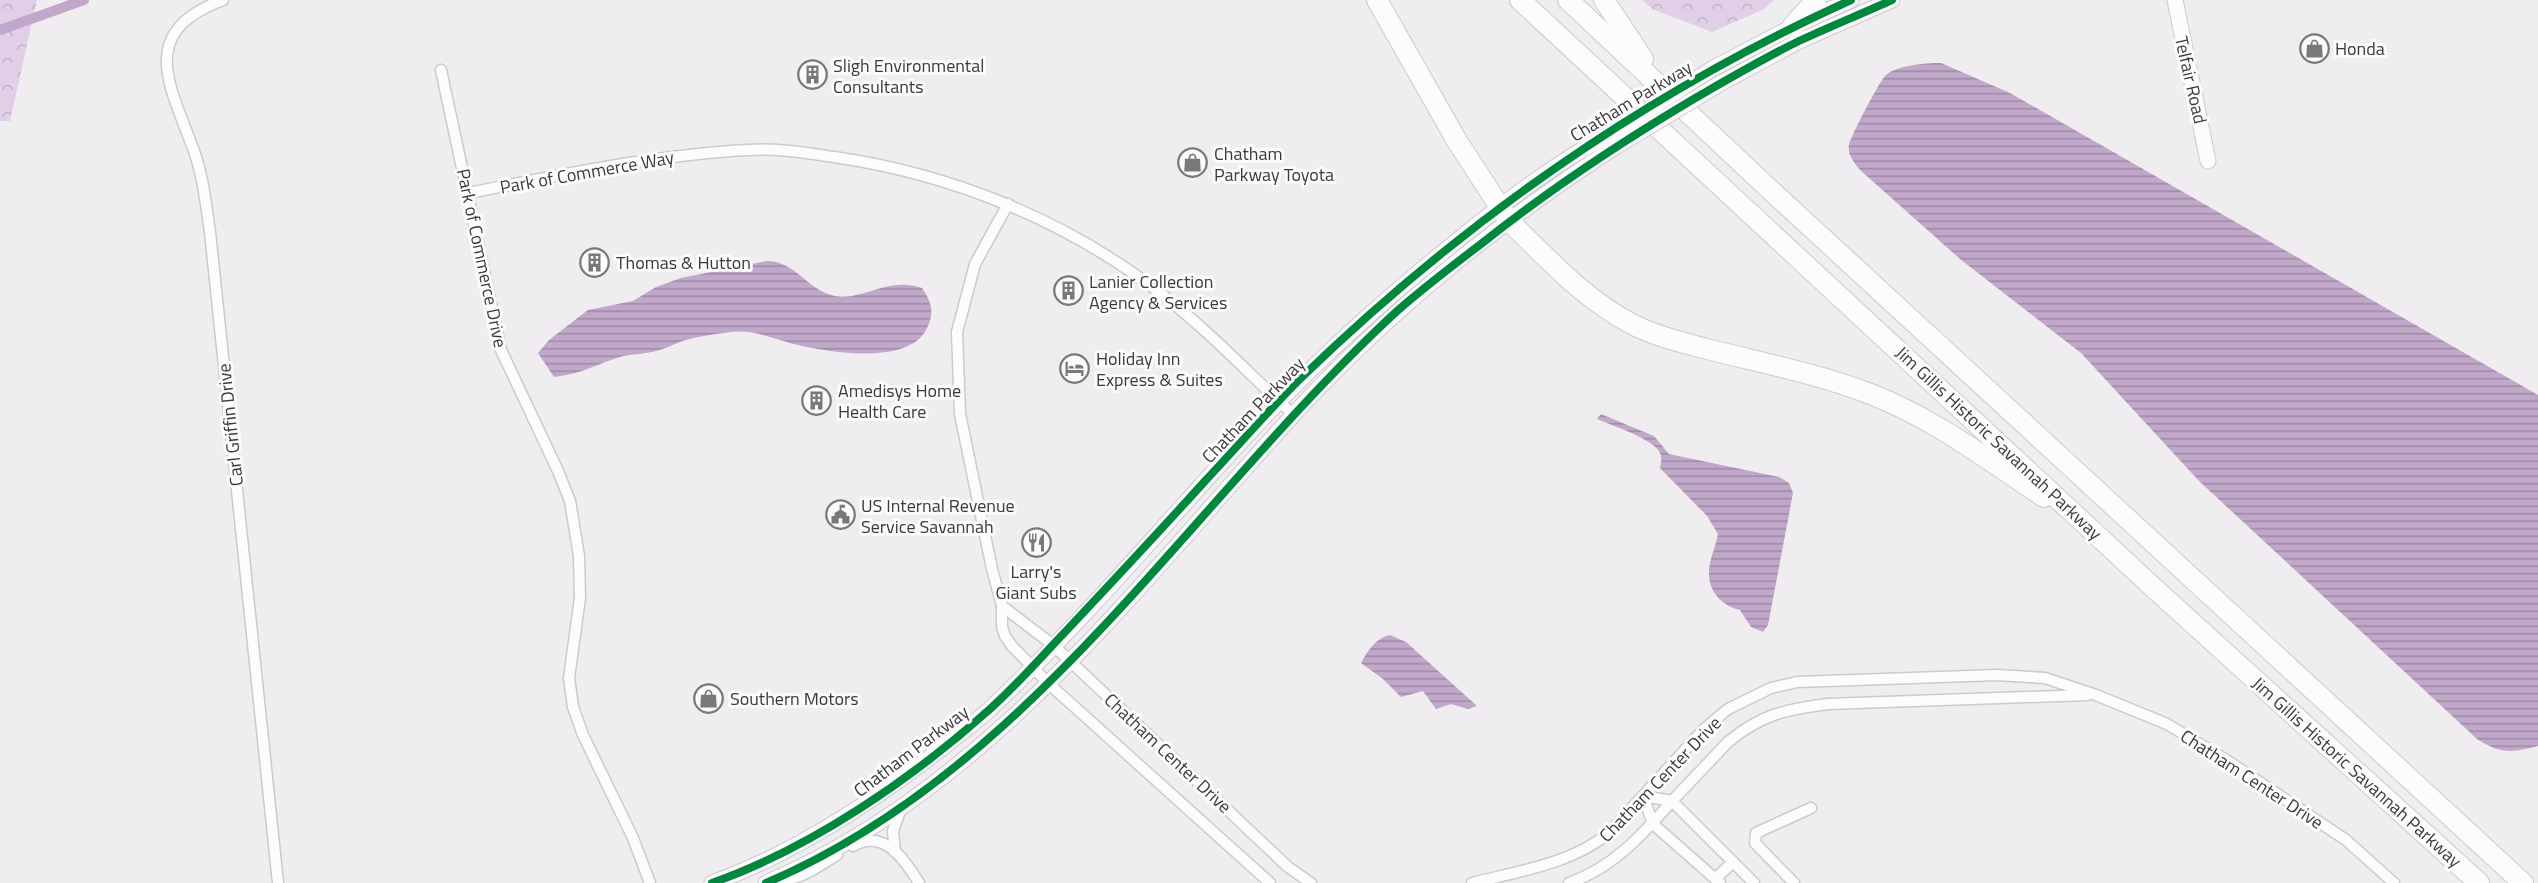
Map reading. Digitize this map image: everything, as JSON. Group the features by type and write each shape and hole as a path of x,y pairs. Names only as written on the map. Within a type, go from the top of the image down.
{"highway":[{"path":"1377,0 1457,141 1504,215 1592,300 1631,324 1660,336 1831,381 1872,394 1919,415 1966,442 2043,496 2117,553"},
{"name":"Jim Gillis Historic Savannah Parkway","path":"1520,0 2117,553 2480,883"},
{"name":"Jim Gillis Historic Savannah Parkway","path":"1568,0 1774,193 2523,883"},
{"path":"1604,0 1659,84"},
{"path":"1792,27 1816,0"}],"main road":[{"name":"Chatham Parkway","path":"712,883 796,845 866,805 989,710 1053,645 1279,401 1391,296 1504,215 1544,194 1611,141 1712,69 1792,27 1851,0"},
{"name":"Chatham Parkway","path":"1611,141 1797,42 1892,0"},
{"name":"Telfair Road","path":"2175,0 2208,161"},
{"name":"Chatham Parkway","path":"770,881 859,834 901,808 963,761 1070,662 1150,577 1294,415 1397,311 1504,215"}],"street":[{"name":"Carl Griffin Drive","path":"223,0 201,8 173,33 166,54 166,73 195,153 210,232 278,883"},
{"name":"Park of Commerce Drive","path":"441,70 501,350 570,501 579,556 580,598 569,678 573,707 633,838 650,883"},
{"name":"Park of Commerce Way","path":"468,193 641,160 750,150 813,154 880,164 1008,204 1090,244 1158,291 1197,323 1294,415"},
{"name":"Chatham Center Drive","path":"1008,204 975,264 957,332 960,414 992,569 1002,606 1002,627 1005,636 1011,646 1048,683 1270,883"},
{"name":"Chatham Center Drive","path":"1002,606 1053,645 1288,867 1311,883"},
{"name":"Chatham Center Drive","path":"1472,883 1564,858 1596,844 1644,796 1704,729 1750,697 1771,688 1797,682 1997,675 2045,678 2097,695 2167,724 2228,761 2346,840 2394,883"},
{"name":"Chatham Center Drive","path":"1569,883 1584,878 1610,863 1653,824 1728,742 1764,717 1792,709 1827,704 2097,695"},
{"path":"1733,862 1717,881 1653,824 1644,796 1672,801 1733,862 1754,883"},
{"path":"895,852 893,831 901,808"},
{"path":"1794,883 1755,843 1756,832 1811,808"},
{"path":"770,881 788,881 797,878 864,840 873,840 884,844 906,862 920,883"}],"green space":[{"path":"0,0 37,0 10,121 0,121"},
{"path":"1643,0 1774,0 1764,9 1712,32 1652,9"}],"shaded area":[{"path":"1941,63 2010,93 2538,395 2538,746 2506,751 2477,739 2199,481 2081,353 1960,259 1860,170 1850,155 1849,145 1886,75 1905,67"},
{"path":"766,261 777,262 794,270 816,288 835,296 845,297 898,285 922,288 931,308 929,324 917,341 904,348 888,352 833,351 802,346 750,332 731,332 682,341 660,350 624,356 582,371 554,377 538,353 549,340 588,310 633,301 656,287 681,278"},
{"path":"1601,414 1654,436 1669,454 1779,477 1789,483 1793,493 1768,625 1763,632 1751,627 1740,610 1722,601 1714,592 1709,579 1709,567 1718,534 1707,516 1660,468 1660,452 1639,436 1597,419"},
{"path":"1390,635 1406,642 1477,706 1468,709 1451,704 1436,709 1423,691 1401,697 1383,679 1361,663 1373,645"}],"waterway":[{"path":"0,30 84,0"}],"cycle path":[{"path":"712,883 786,851 823,831 894,786 960,735 1019,681 1300,379 1362,321 1491,215 1629,119 1701,76 1851,0"},
{"path":"766,883 861,834 948,773 1028,703 1104,626 1321,386 1396,312 1438,277 1560,185 1669,114 1786,48 1892,0"}],"place":[{"name":"Honda","path":"2314,48"},
{"name":"Sligh Environmental Consultants","path":"812,75"},
{"name":"Chatham Parkway Toyota","path":"1193,163"},
{"name":"Thomas & Hutton","path":"595,262"},
{"name":"Lanier Collection Agency & Services","path":"1068,291"},
{"name":"Holiday Inn Express & Suites","path":"1075,368"},
{"name":"Amedisys Home Health Care","path":"817,400"},
{"name":"US Internal Revenue Service Savannah","path":"840,515"},
{"name":"Larry's Giant Subs","path":"1036,542"},
{"name":"Southern Motors","path":"709,698"}]}
